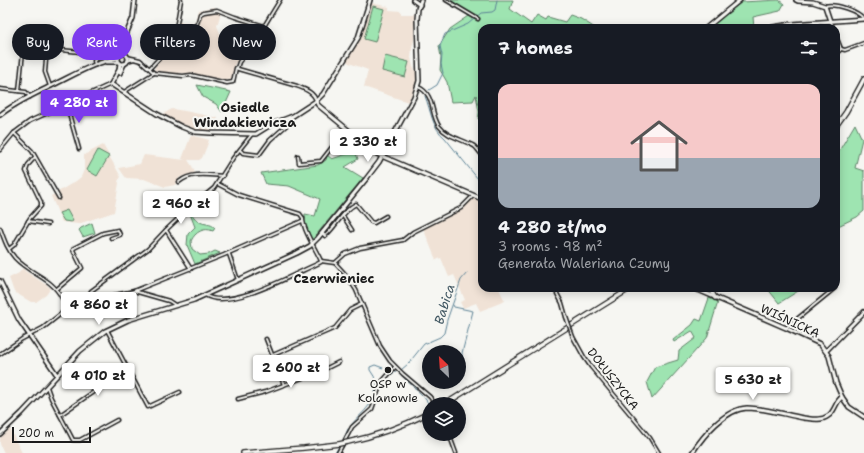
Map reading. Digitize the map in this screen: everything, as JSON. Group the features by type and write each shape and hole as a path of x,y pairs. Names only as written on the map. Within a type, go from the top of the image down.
{"main road":[{"path":"130,24 135,0"},
{"path":"121,60 126,62 120,73 111,84 157,114 189,130 201,132 256,134 272,124 290,117 316,101 322,94 358,38 370,0"},
{"path":"413,0 420,5"},
{"path":"0,434 90,342 107,330 128,320 205,296 296,253 312,243 322,234 371,173 382,156 414,97 418,87 419,76 417,19 421,0"},
{"path":"796,0 813,1 825,6 830,20"},
{"path":"711,24 738,1"},
{"path":"792,24 830,20 864,19"},
{"path":"0,115 14,105 96,65 115,60"},
{"path":"116,78 120,68 119,60"},
{"path":"840,120 864,79"},
{"path":"316,101 318,105 377,154 478,196"},
{"path":"0,281 15,313 57,376"},
{"path":"456,397 625,292"},
{"name":"WIŚNICKA","path":"703,292 820,344 826,350 832,364 836,383 842,397 850,406 864,417"},
{"path":"712,292 715,298"},
{"path":"826,350 864,312"},
{"path":"692,453 706,435 728,414 734,411 752,408 803,418 818,419 825,418 831,414 837,401 842,397"},
{"path":"244,453 339,444 385,432 422,417"}],"street":[{"path":"150,68 165,52 177,23 181,0"},
{"path":"265,24 280,0"},
{"path":"446,0 477,19"},
{"path":"825,6 831,4 839,6 857,13 864,19"},
{"path":"198,24 200,14 218,10 259,24"},
{"path":"830,20 832,24"},
{"path":"841,49 845,50 864,42"},
{"path":"64,50 100,54 94,61 96,65"},
{"path":"132,57 144,62 154,73"},
{"path":"126,62 134,59 144,62"},
{"path":"19,91 22,60"},
{"path":"46,60 45,72 50,87"},
{"path":"124,92 154,73 183,76 190,75 230,83 233,82 236,68 241,60"},
{"path":"236,68 297,86 306,90 315,97 316,101"},
{"path":"0,150 14,133 30,120 111,84"},
{"path":"418,87 428,94 436,122 440,128 446,134 475,147 478,150"},
{"path":"0,89 26,92 30,97"},
{"path":"65,105 79,149"},
{"path":"240,150 243,153 259,155 274,136 288,124 291,119 290,117"},
{"path":"298,156 299,163 321,161 346,129"},
{"path":"14,133 28,146 59,198"},
{"path":"87,301 91,291 148,249 185,212 218,184 252,134"},
{"path":"9,249 14,245 28,221 41,204 26,172 28,165 35,157"},
{"path":"179,182 187,177 208,174 222,176"},
{"path":"218,184 239,195 298,213 302,216 302,221 321,261"},
{"path":"335,263 345,254 360,248 403,240 413,232 461,208 474,195"},
{"path":"322,234 325,236 330,232 348,210 356,204 371,222 374,223 386,216"},
{"path":"343,216 352,230"},
{"path":"28,221 48,224"},
{"path":"0,354 22,339 43,328 67,309 87,301 134,291 228,254 302,221"},
{"path":"0,228 9,249 22,264 57,289 67,306 67,309"},
{"path":"57,289 82,268 73,250 74,248 104,233 118,230 120,235 111,238"},
{"path":"166,230 191,269"},
{"path":"228,254 238,280"},
{"path":"205,296 211,299 242,297 321,261 335,263 347,276 362,304 380,346 395,367 412,384 430,397"},
{"path":"134,291 169,301 176,306"},
{"name":"DOŁUSZYCKA","path":"556,292 562,303 573,337 584,357 654,443 659,453"},
{"path":"786,328 830,292"},
{"path":"273,354 336,328 350,310 362,304"},
{"path":"107,330 148,407 180,392"},
{"path":"266,339 284,385"},
{"path":"238,398 254,396 321,371 339,362"},
{"path":"338,453 352,427 372,409 381,383 395,367"},
{"path":"60,415 128,368"},
{"path":"47,387 51,398 73,440 77,441 117,420"},
{"path":"452,441 456,453"}],"shaded area":[{"path":"371,3 389,7 389,10 401,11 401,14 414,14 414,40 411,58 416,72 416,80 408,102 364,87 368,70 349,63 346,60 358,40"},
{"path":"215,7 216,11 221,12 217,26 218,60 237,60 234,66 232,80 154,70 161,60 210,60 210,24 178,24 179,22 195,23 198,10"},
{"path":"172,109 218,118 212,130 196,130 163,114"},
{"path":"191,135 209,140 202,158 199,160 188,160 195,173 179,178 175,185 165,187 144,179 126,178 119,168 140,164 144,155 185,160 182,159"},
{"path":"103,145 121,177 118,181 119,183 114,212 78,224 62,222 51,196 81,177 84,170 84,155"},
{"path":"475,197 478,198 478,292 500,292 505,301 480,311 476,303 463,308 460,302 465,300 454,275 449,277 441,258 436,260 423,228 457,212"},
{"path":"23,268 25,271 51,288 46,295 36,302 31,302 14,292 9,278 19,273"},
{"path":"10,429 22,453 4,453 0,444 0,438"}],"green space":[{"path":"449,0 513,0 510,9 531,24 478,24 478,106 476,95 473,101 451,102 447,82 440,70 441,57 439,46 450,29 472,14"},
{"path":"779,0 784,4 780,11 753,17 754,24 713,24 742,2"},
{"path":"373,6 384,9 375,42 364,39"},
{"path":"537,15 546,20 548,17 565,22 570,15 589,24 531,24"},
{"path":"385,56 409,62 405,77 382,71"},
{"path":"197,85 231,92 222,112 216,104 203,97"},
{"path":"855,124 862,139 855,168 864,171 864,211 857,217 840,225 840,149"},
{"path":"98,150 109,156 97,176 87,170"},
{"path":"355,151 358,159 345,167 363,178 312,240 304,222 305,214 315,216 320,199 289,186 266,184 261,173 318,165 326,160 327,155 332,159"},
{"path":"67,210 73,221 71,222 64,221 59,213"},
{"path":"189,211 198,221 212,225 215,228 213,231 203,230 197,233 191,241 192,249 200,255 209,254 215,251 220,253 195,264 187,245 188,234 195,227"},
{"path":"92,223 95,233 83,237 79,230"},
{"path":"770,292 797,292 779,303"},
{"path":"709,298 718,302 707,338 652,399 647,382 655,367 678,360 679,351 696,338 692,331 674,342 673,340 692,325 696,319 701,321"}],"waterway":[{"name":"Babica","path":"429,90 437,85 443,73 440,46 445,34 468,24 481,13 492,12 495,10 497,0"},
{"name":"Babica","path":"425,96 432,119 437,129 478,179"},
{"name":"Babica","path":"401,370 408,364 424,344 440,337 444,333 461,280 467,273"},
{"path":"453,305 454,307 473,311 464,345"},
{"name":"Babica","path":"351,425 372,401 374,396 377,381 370,370 370,367 375,365 383,368"},
{"path":"390,375 397,371 424,397"},
{"name":"Babica","path":"342,443 348,429"},
{"name":"Babica","path":"335,453 340,445"}],"place":[{"name":"OSP w Kolanowie","path":"388,370"}],"district":[{"name":"Osiedle Windakiewicza","path":"245,114"},
{"name":"Czerwieniec","path":"334,278"}]}
